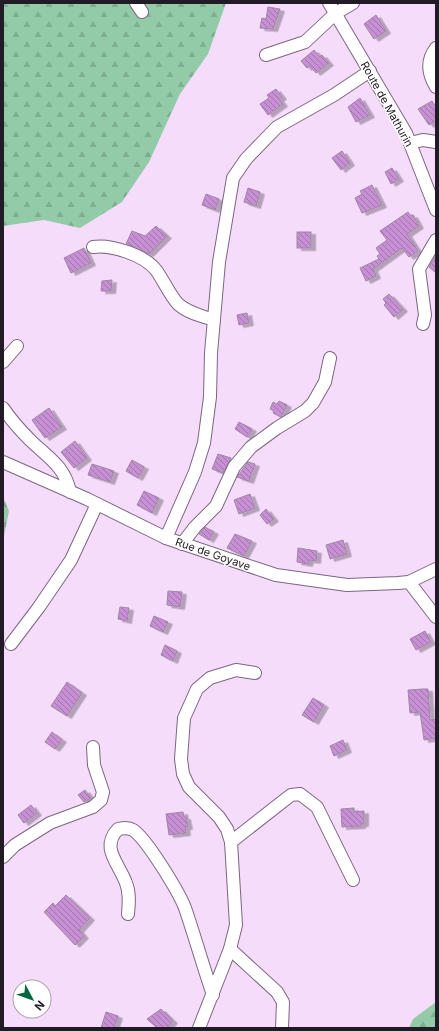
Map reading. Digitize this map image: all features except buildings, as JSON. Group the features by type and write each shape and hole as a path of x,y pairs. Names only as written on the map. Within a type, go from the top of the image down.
{"street":[{"path":"266,55 305,42 332,8 353,3"},
{"name":"Route de Mathurin","path":"332,8 370,71 410,143 436,210"},
{"path":"436,48 430,58 428,69 436,87"},
{"path":"166,538 195,472 204,442 210,397 214,320 222,240 233,178 238,169 277,127 334,95 370,71"},
{"path":"410,143 423,140 436,142"},
{"path":"422,324 425,315 419,269 436,240"},
{"path":"92,247 104,245 114,247 147,262 156,269 178,304 189,312 214,320"},
{"path":"3,362 17,346"},
{"path":"182,544 195,527 216,506 228,478 246,452 263,438 302,413 313,403 325,382 330,358"},
{"path":"3,408 30,440 57,464 68,478 70,492"},
{"name":"Rue de Goyave","path":"3,462 97,504 166,538 276,575 346,585 409,582 436,569"},
{"path":"11,644 39,607 71,560 97,504"},
{"path":"409,582 436,617"},
{"path":"199,1028 230,949 236,925 231,842 227,829 219,817 189,787 183,774 181,759 184,718 197,689 210,678 236,670 256,673"},
{"path":"3,857 15,845 50,822 93,807 101,800 103,792 94,765 93,748"},
{"path":"231,842 291,795 300,794 317,807 353,880"},
{"path":"128,914 129,904 126,883 110,850 113,834 118,829 126,827 133,830 142,839 162,869 184,907 213,995"},
{"path":"230,949 277,992 283,1002 282,1028"}],"green space":[{"path":"3,3 226,3 208,54 180,94 149,162 122,202 80,228 44,220 3,226"},
{"path":"3,497 9,511 3,541"},
{"path":"436,1002 436,1028 409,1028 413,1019"}]}
